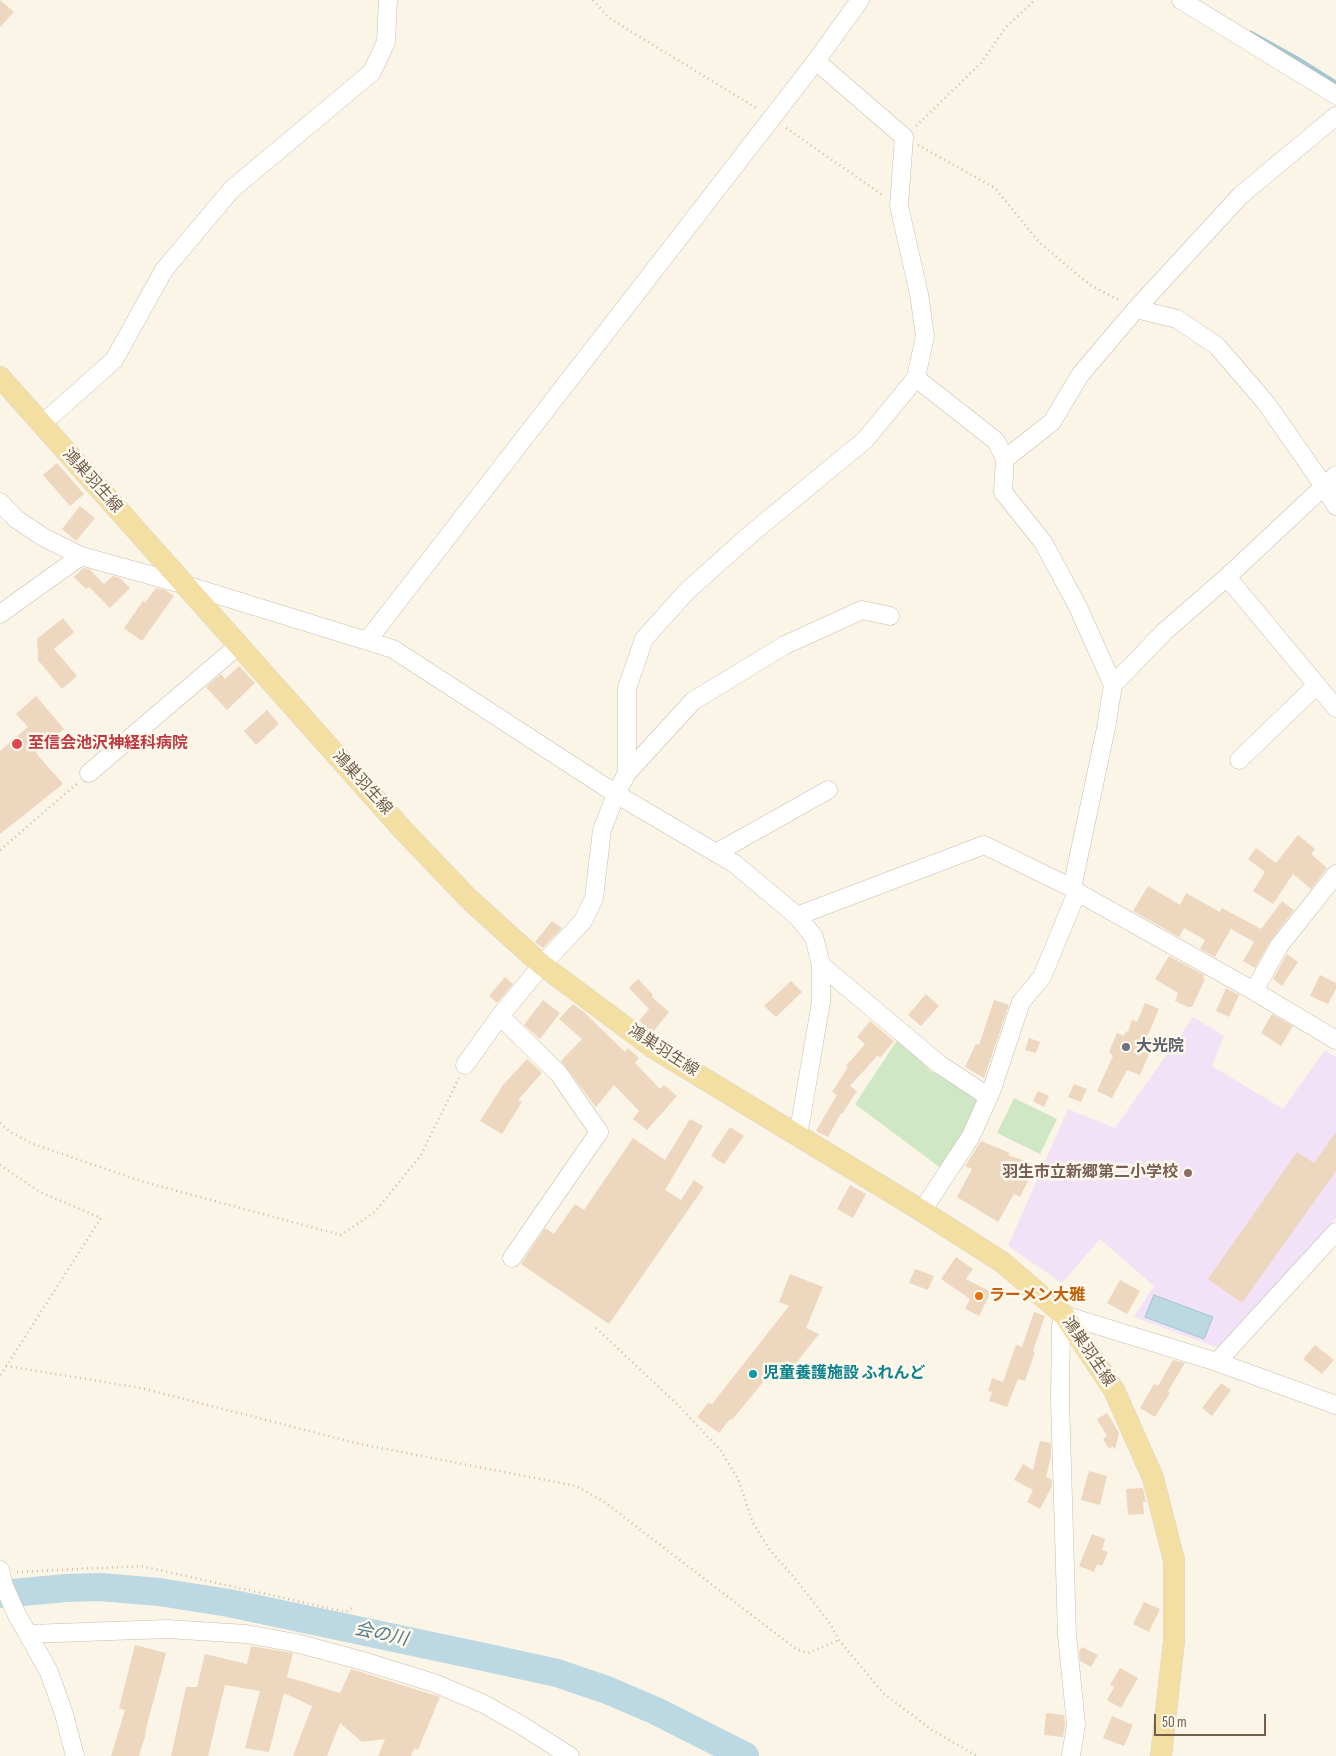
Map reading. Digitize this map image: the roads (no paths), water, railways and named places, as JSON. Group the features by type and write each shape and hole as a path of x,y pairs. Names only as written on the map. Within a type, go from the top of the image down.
{"main road":[{"name":"鴻巣羽生線","path":"0,377 404,830 470,900 542,965 652,1047 922,1211 1002,1262 1064,1315 1114,1390 1153,1478 1174,1560 1174,1641 1161,1756"}],"street":[{"path":"42,424 114,360 164,270 232,189 372,72 386,42 388,0"},
{"path":"368,641 816,61 860,0"},
{"path":"1181,0 1336,95"},
{"path":"627,772 627,688 644,639 687,591 752,533 865,440 916,378 925,336 919,294 899,206 904,137 816,61"},
{"path":"1005,459 1052,422 1080,376 1136,309 1241,195 1336,116"},
{"path":"1136,309 1177,319 1217,346 1330,480 1336,506"},
{"path":"916,378 996,441 1005,459 1003,492 1043,542 1077,605 1113,685 1074,890 1042,977 1021,1002 989,1097 971,1136 922,1211"},
{"path":"1113,685 1164,632 1227,577 1330,480"},
{"path":"0,502 16,519 43,537 81,556 186,585 393,649 616,794 735,864 797,916 814,937 821,965 821,1002 800,1124 796,1135"},
{"path":"0,614 81,556"},
{"path":"1227,577 1336,708"},
{"path":"465,1065 500,1016 542,965 583,921 594,898 602,830 627,772 693,701 785,645 862,610 890,616"},
{"path":"89,773 239,645"},
{"path":"1239,760 1317,685"},
{"path":"716,853 828,790"},
{"path":"797,916 984,846 1074,890 1254,991 1336,1040"},
{"path":"1254,991 1279,946 1336,874"},
{"path":"821,965 939,1064 989,1097"},
{"path":"500,1016 560,1074 599,1132 512,1258"},
{"path":"1217,1362 1336,1232"},
{"path":"1072,1756 1076,1724 1067,1635 1060,1399 1061,1326 1064,1315 1217,1362 1336,1405"},
{"path":"2,1576 10,1611 29,1634 50,1672 75,1756"},
{"path":"29,1634 166,1628 246,1634 296,1643 434,1683 484,1704 570,1756"}],"water":[{"path":"1154,1295 1213,1317 1204,1339 1145,1317"}],"waterway":[{"path":"1251,33 1336,83"},
{"name":"会の川","path":"0,1594 100,1587 159,1592 229,1603 484,1657 557,1673 607,1690 656,1711 745,1756"}],"place":[{"name":"至信会池沢神経科病院","path":"17,744"},
{"name":"大光院","path":"1126,1047"},
{"name":"羽生市立新郷第二小学校","path":"1188,1173"},
{"name":"ラーメン大雅","path":"979,1296"},
{"name":"児童養護施設 ふれんど","path":"753,1374"}]}
